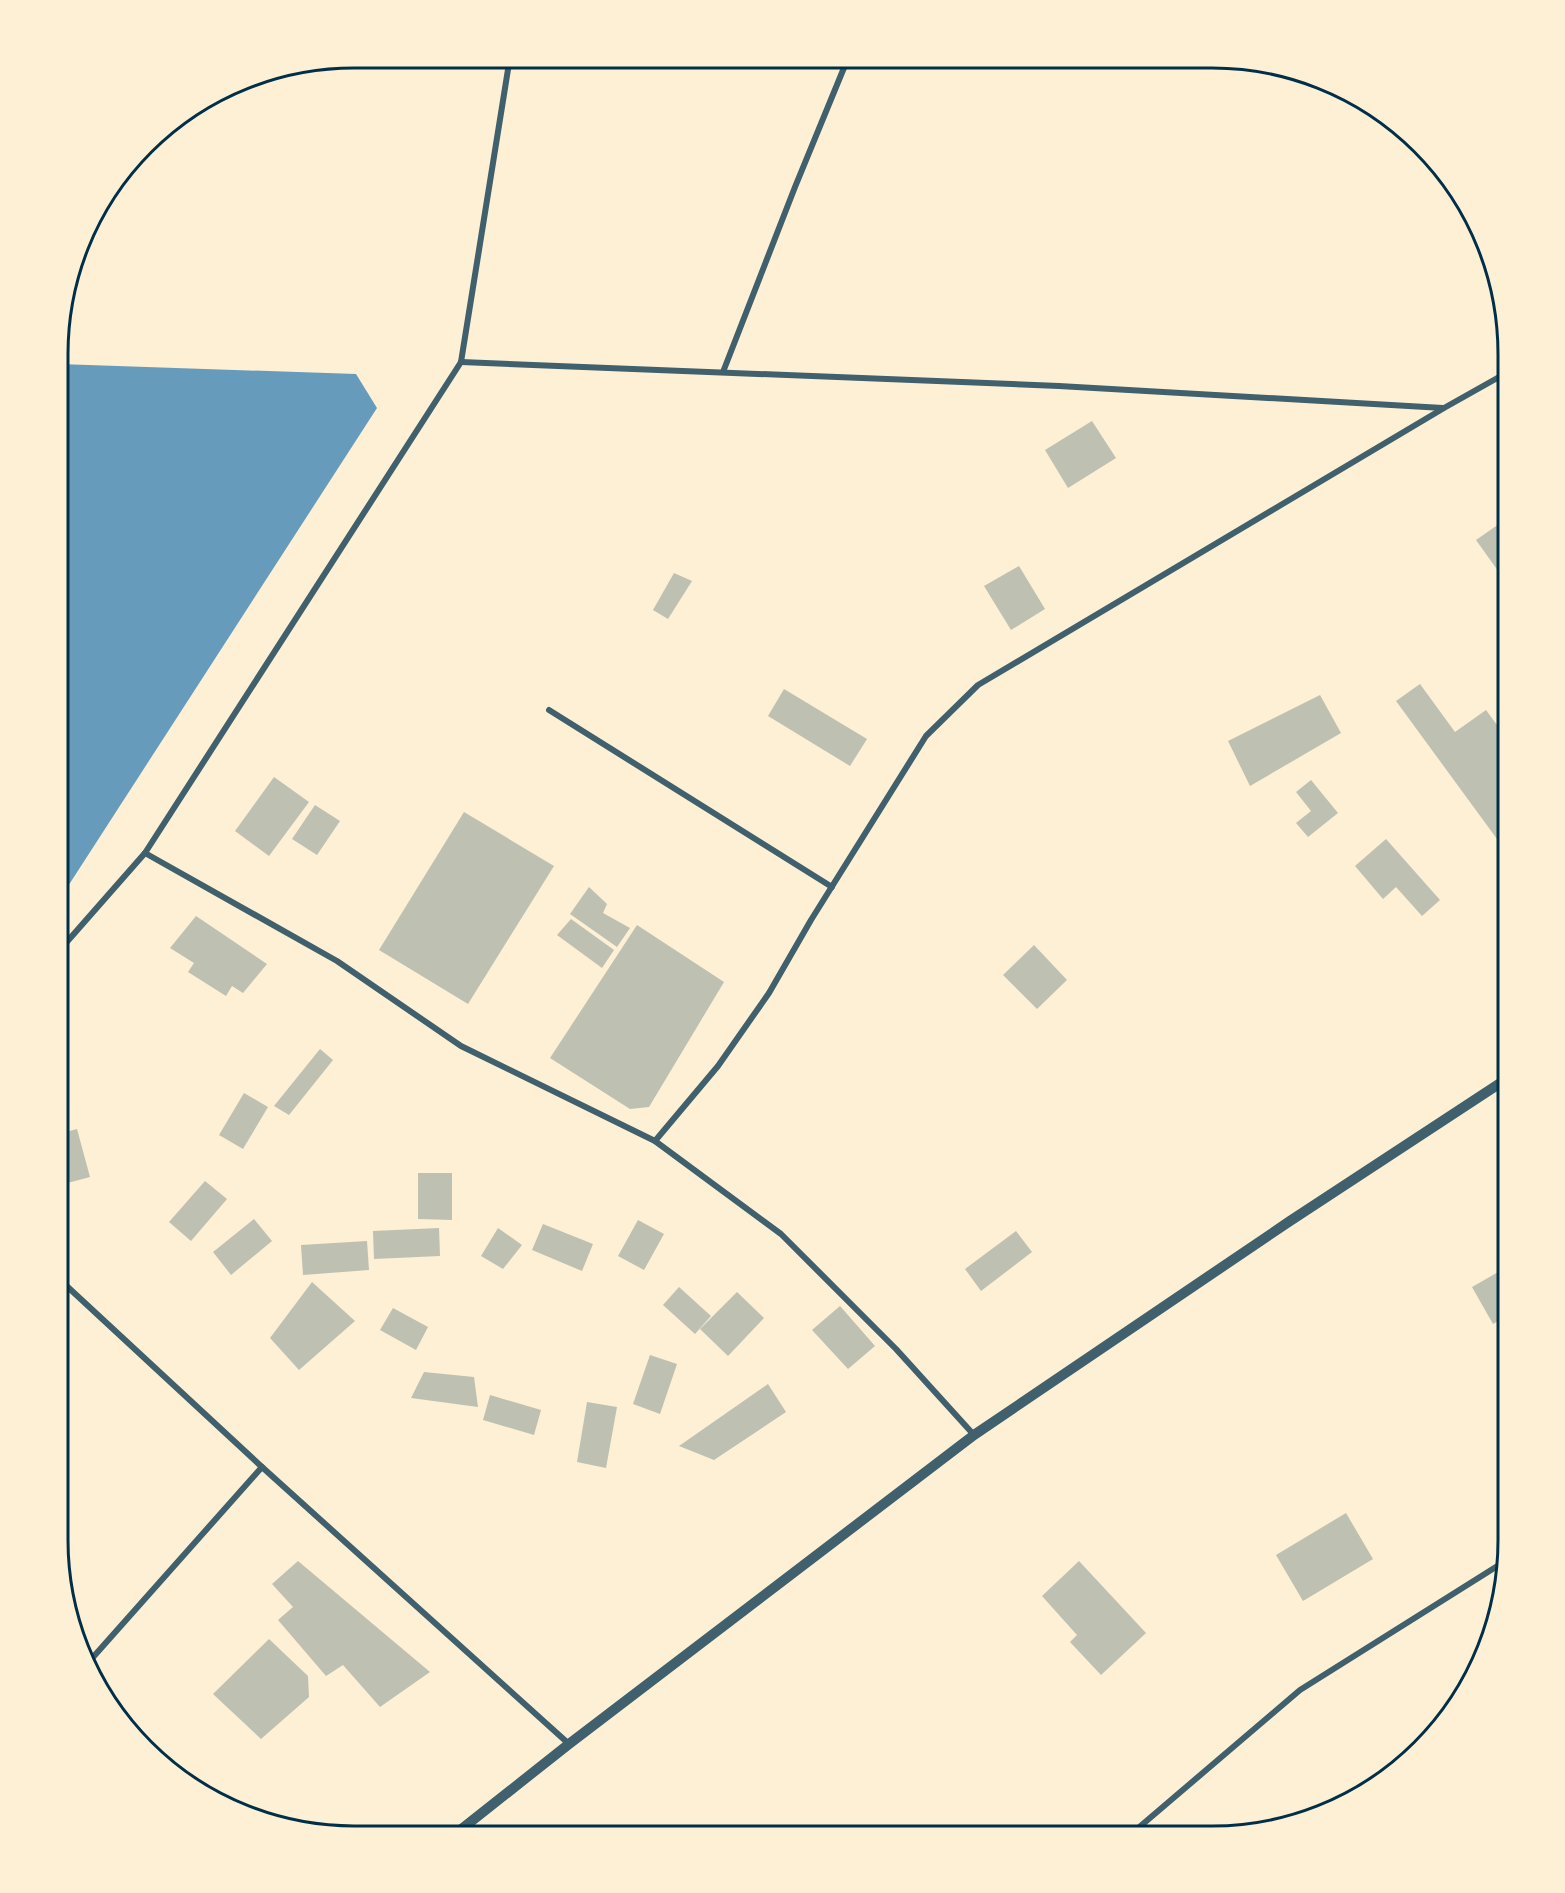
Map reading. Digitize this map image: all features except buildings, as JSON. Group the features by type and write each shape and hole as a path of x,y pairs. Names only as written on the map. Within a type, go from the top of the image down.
{"street":[{"path":"68,941 145,853 461,362 508,68"},
{"path":"723,372 844,68"},
{"path":"461,362 1059,386 1444,408"},
{"path":"655,1141 718,1066 769,993 832,886 926,736 978,685 1498,378"},
{"path":"549,710 832,886"},
{"path":"145,853 337,961 461,1046 655,1141 782,1234 896,1349 974,1436"},
{"path":"465,1826 569,1744 974,1436 1317,1203 1498,1085"},
{"path":"68,1287 262,1467 569,1744"},
{"path":"93,1657 262,1467"},
{"path":"1141,1826 1300,1690 1496,1567"}],"water":[{"path":"68,364 356,374 377,408 68,886"}]}
